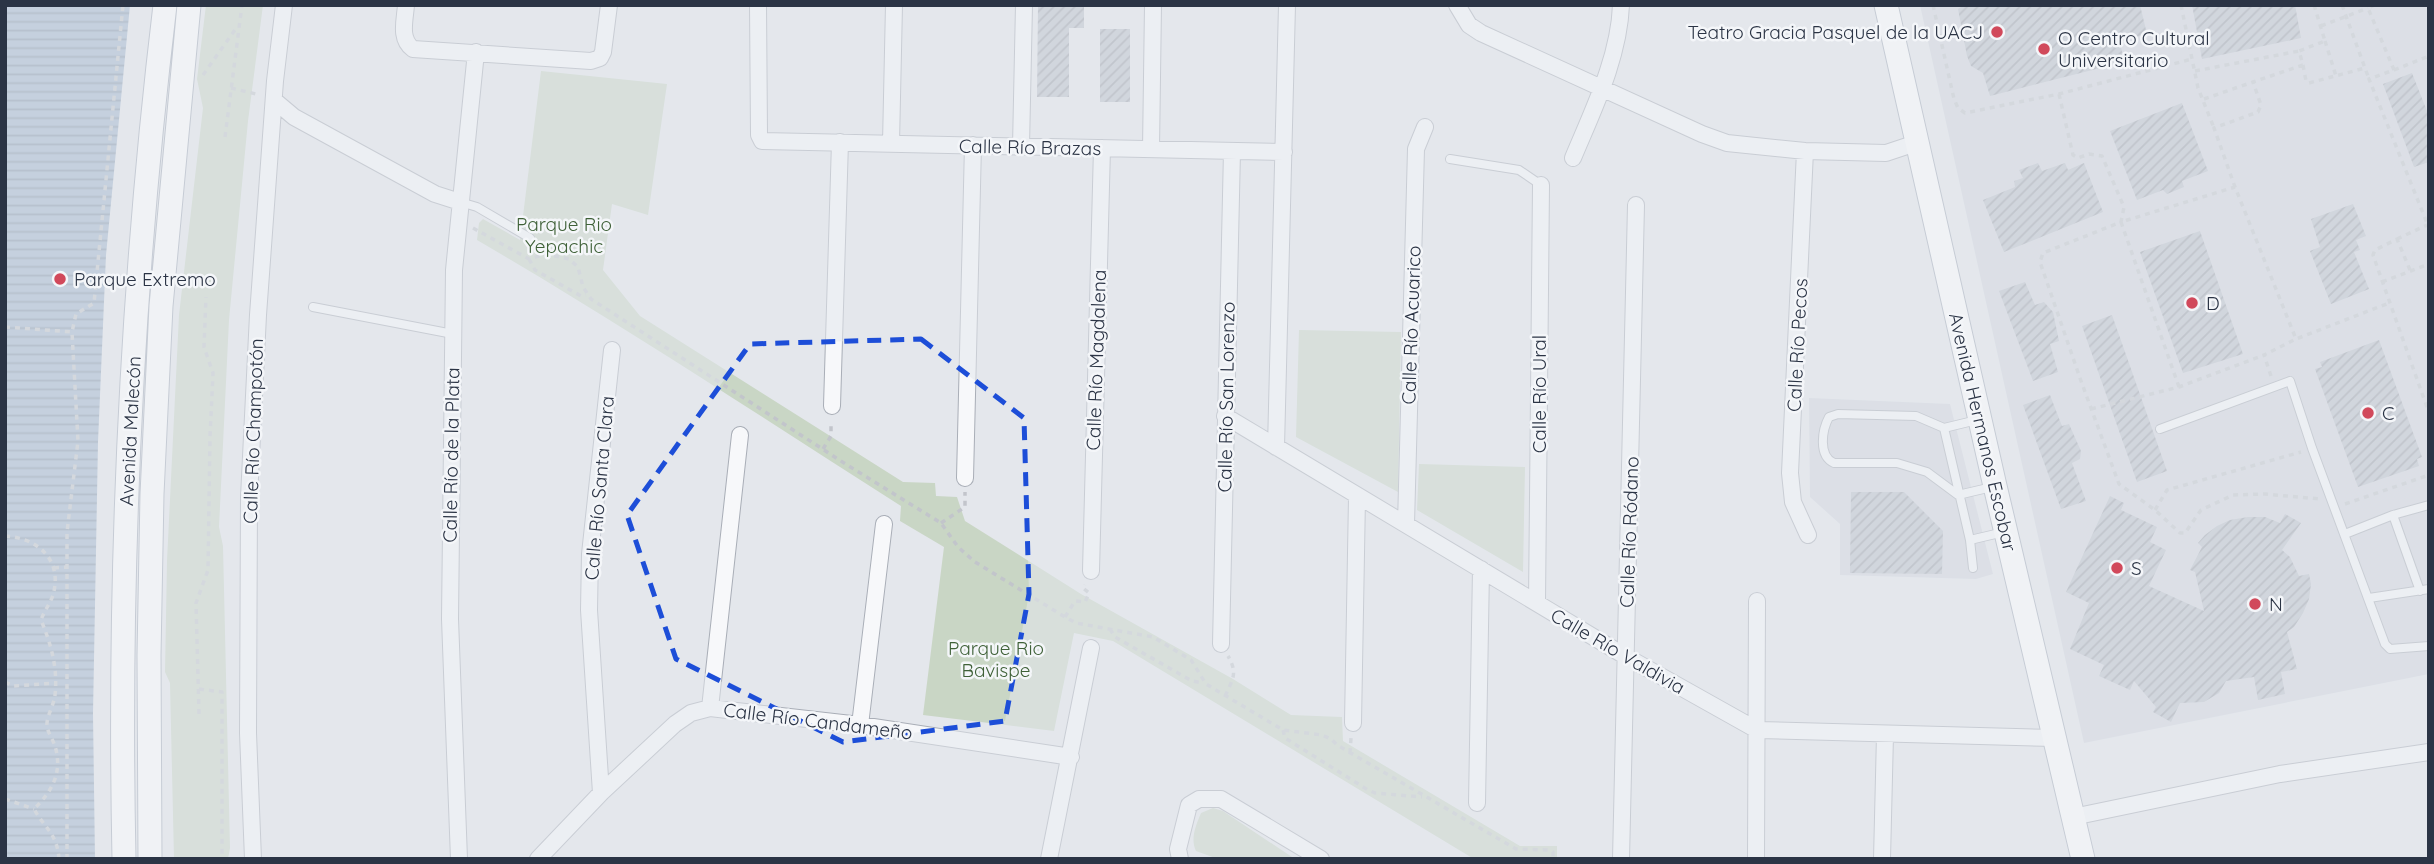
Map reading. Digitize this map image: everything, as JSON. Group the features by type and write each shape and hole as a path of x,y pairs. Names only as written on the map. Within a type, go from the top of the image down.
{"main road":[{"name":"Avenida Malecón","path":"124,859 123,573 129,425 139,264 165,5"},
{"name":"Avenida Malecón","path":"150,859 149,655 156,400 161,306 189,5"},
{"name":"Avenida Hermanos Escobar","path":"1886,5 2083,859"}],"street":[{"name":"Calle Río Champotón","path":"253,859 248,733 249,497 258,315 275,81 284,5"},
{"path":"407,5 404,35 407,44 413,49 591,61 600,58 603,52 609,5"},
{"name":"Calle Río Brazas","path":"758,5 759,135 762,141 1284,152"},
{"path":"891,143 894,5"},
{"path":"1021,146 1024,5"},
{"path":"1151,149 1153,5"},
{"path":"1276,447 1287,5"},
{"path":"1457,5 1469,25 1481,33 1727,143 1805,151 1886,153 1916,143"},
{"path":"1573,158 1601,88 1618,35 1621,5"},
{"name":"Calle Río de la Plata","path":"459,859 450,619 453,334 457,223 476,52"},
{"path":"275,101 294,117 423,188 460,202"},
{"name":"Calle Río Acuarico","path":"1406,524 1416,149 1425,127"},
{"path":"832,406 840,142"},
{"path":"965,478 973,145"},
{"name":"Calle Río Magdalena","path":"1091,571 1102,148"},
{"name":"Calle Río San Lorenzo","path":"1221,644 1232,151"},
{"name":"Calle Río Pecos","path":"1805,151 1790,473 1793,502 1808,536"},
{"name":"Calle Río Ural","path":"1537,603 1541,184"},
{"name":"Calle Río Ródano","path":"1621,859 1636,205"},
{"name":"Calle Río Santa Clara","path":"601,793 589,610 590,554 612,350"},
{"name":"Calle Río Valdivia","path":"1226,416 1625,656 1757,730 2054,738"},
{"path":"710,708 740,435"},
{"path":"1353,723 1357,497"},
{"path":"860,724 884,524"},
{"path":"1477,803 1480,569"},
{"path":"1756,859 1757,601"},
{"path":"1049,859 1091,648"},
{"name":"Calle Río Candameño","path":"538,859 601,793 675,723 691,713 710,708 860,724 1071,757"},
{"path":"1882,859 1885,734"},
{"path":"2073,817 2280,774 2429,752"},
{"path":"1180,859 1178,849 1189,805 1207,797 1221,799 1321,859"}],"lane":[{"path":"1450,159 1519,170 1541,184"},
{"path":"460,202 477,207 530,238"},
{"path":"313,307 453,334"},
{"path":"2160,429 2290,381 2385,644 2390,649 2429,646"},
{"path":"1958,495 1927,472 1897,463 1834,463 1827,460 1824,454 1824,427 1829,417 1838,414 1916,416 1944,428 1980,420"},
{"path":"1944,428 1970,540 1973,568"},
{"path":"1958,495 1995,486"},
{"path":"2345,534 2393,515 2429,505"},
{"path":"2369,598 2424,590 2393,515"},
{"path":"1970,540 2007,531"}],"path":[{"path":"67,859 67,532 78,440 72,332 76,314 94,303 123,5"},
{"path":"225,137 242,5"},
{"path":"1933,5 1958,108 1965,113 2059,94 2192,60"},
{"path":"2181,5 2198,88 2296,339"},
{"path":"2314,5 2336,76"},
{"path":"2342,5 2428,226 2375,250 2372,255 2429,412"},
{"path":"2321,26 2375,5"},
{"path":"2368,8 2394,70"},
{"path":"198,83 238,26"},
{"path":"2194,71 2299,51 2325,41"},
{"path":"2299,51 2306,81 2309,83 2365,68"},
{"path":"2369,79 2429,56"},
{"path":"2204,99 2302,65"},
{"path":"2214,128 2258,112 2260,105 2253,82"},
{"path":"231,88 257,94"},
{"path":"2059,94 2073,155 2078,158 2089,154 2102,156 2124,206 2121,222 2179,387"},
{"path":"2235,187 2121,222 2043,253 2040,262 2119,484 2155,510 2180,533 2185,533 2201,510 2233,495 2265,494 2333,504 2429,475"},
{"path":"457,223 478,230 529,259 536,270 581,296 586,295 941,523 958,547 975,562 1076,622 1153,637 1191,660 1204,683"},
{"path":"2397,239 2410,270"},
{"path":"529,259 547,254 569,259 578,267 586,295"},
{"path":"2382,282 2429,264"},
{"path":"199,714 196,603 208,570 214,373 204,347 206,297"},
{"path":"2091,409 2179,387 2389,303"},
{"path":"5,327 72,332"},
{"path":"2264,355 2275,387"},
{"path":"823,449 831,436 832,406"},
{"path":"2155,510 2167,490 2312,448"},
{"path":"941,523 965,507 965,478"},
{"path":"5,536 27,539 38,547 54,568 54,592 41,620 53,652 55,695 47,723 58,753 59,764 56,780 47,796 34,809"},
{"path":"54,568 67,567"},
{"path":"1065,617 1075,601 1085,602 1090,593 1083,589 1091,571"},
{"path":"1110,629 1115,637 1192,681 1204,683 1283,730 1322,735 1516,849 1549,850 1553,852 1553,859"},
{"path":"1221,644 1234,667 1233,679 1226,696"},
{"path":"5,682 14,686 55,683"},
{"path":"199,689 222,692 222,859"},
{"path":"1283,730 1285,738 1368,790 1375,793 1424,796"},
{"path":"222,734 234,734"},
{"path":"5,799 34,809 58,844 58,859"}],"highlighted area":[{"path":"921,339 1024,418 1029,594 1005,721 843,742 676,659 627,515 750,344"}],"shaded area":[{"path":"1920,5 2429,5 2429,674 2084,743"},
{"path":"1809,398 1950,404 1993,574 1976,579 1840,575 1840,524 1810,497"}],"green space":[{"path":"206,5 263,5 248,121 229,320 219,527 223,546 230,848 228,859 174,859 170,683 165,672 167,561 179,315 203,108 197,79"},
{"path":"541,71 667,84 648,215 612,204 603,270 640,316 903,482 935,483 936,496 957,497 965,521 1081,594 1233,679 1291,715 1342,717 1343,741 1520,846 1557,846 1557,859 1474,859 1113,641 1074,633 1054,731 923,715 944,547 900,521 901,506 637,337 477,240 479,223 483,219 520,240"},
{"path":"1299,330 1401,332 1398,492 1296,437"},
{"path":"1419,464 1525,467 1523,572 1417,510"},
{"path":"1213,808 1223,811 1295,859 1218,859 1196,851 1194,837 1199,818 1201,813"}],"water":[{"path":"5,5 130,5 106,255 98,442 93,714 95,859 5,859"}],"building":[{"path":"1038,5 1084,5 1084,28 1069,28 1069,97 1037,97"},
{"name":"O Centro Cultural Universitario","path":"1964,5 2140,5 2147,34 2120,42 2124,62 1990,96 1983,73 1971,66 1967,56 1958,9"},
{"path":"2192,5 2295,5 2301,38 2202,59"},
{"path":"1100,29 1130,29 1130,102 1100,102"},
{"path":"2412,73 2429,116 2429,162 2414,167 2383,84"},
{"path":"2182,103 2208,171 2182,181 2184,187 2167,194 2163,190 2137,200 2110,131"},
{"path":"2038,163 2042,171 2065,163 2068,170 2084,163 2103,212 2004,252 1983,200 2015,187 2014,181 2023,178 2019,170"},
{"path":"2353,204 2366,236 2356,240 2360,250 2354,252 2369,289 2331,304 2310,251 2320,247 2311,219"},
{"name":"D","path":"2200,231 2243,354 2183,373 2140,252"},
{"path":"2025,282 2035,305 2044,302 2053,312 2059,341 2050,344 2058,372 2033,381 1999,291"},
{"path":"2112,315 2167,471 2137,482 2082,326"},
{"name":"C","path":"2379,340 2422,457 2417,459 2419,466 2358,487 2315,369 2322,367 2320,362"},
{"path":"2050,395 2062,426 2069,424 2081,451 2080,459 2072,463 2086,501 2061,509 2023,405"},
{"path":"1851,492 1904,492 1943,531 1942,574 1850,573"},
{"path":"2110,496 2124,503 2121,510 2157,527 2150,542 2166,550 2149,586 2204,611 2195,572 2190,570 2202,547 2198,543 2205,535 2230,520 2248,517 2265,517 2280,523 2285,514 2301,523 2282,550 2290,557 2299,576 2309,574 2311,584 2303,613 2294,627 2287,632 2297,669 2281,672 2285,694 2258,700 2254,677 2226,681 2219,693 2204,702 2180,703 2171,722 2153,712 2156,707 2134,681 2130,690 2099,676 2104,665 2070,649 2089,603 2066,592"}],"place":[{"name":"Teatro Gracia Pasquel de la UACJ","path":"1997,32"},
{"name":"O Centro Cultural Universitario","path":"2044,49"},
{"name":"Parque Extremo","path":"60,279"},
{"name":"D","path":"2192,303"},
{"name":"C","path":"2368,413"},
{"name":"S","path":"2117,568"},
{"name":"N","path":"2255,604"}],"park label":[{"name":"Parque Rio Yepachic","path":"564,235"},
{"name":"Parque Rio Bavispe","path":"996,659"}]}
